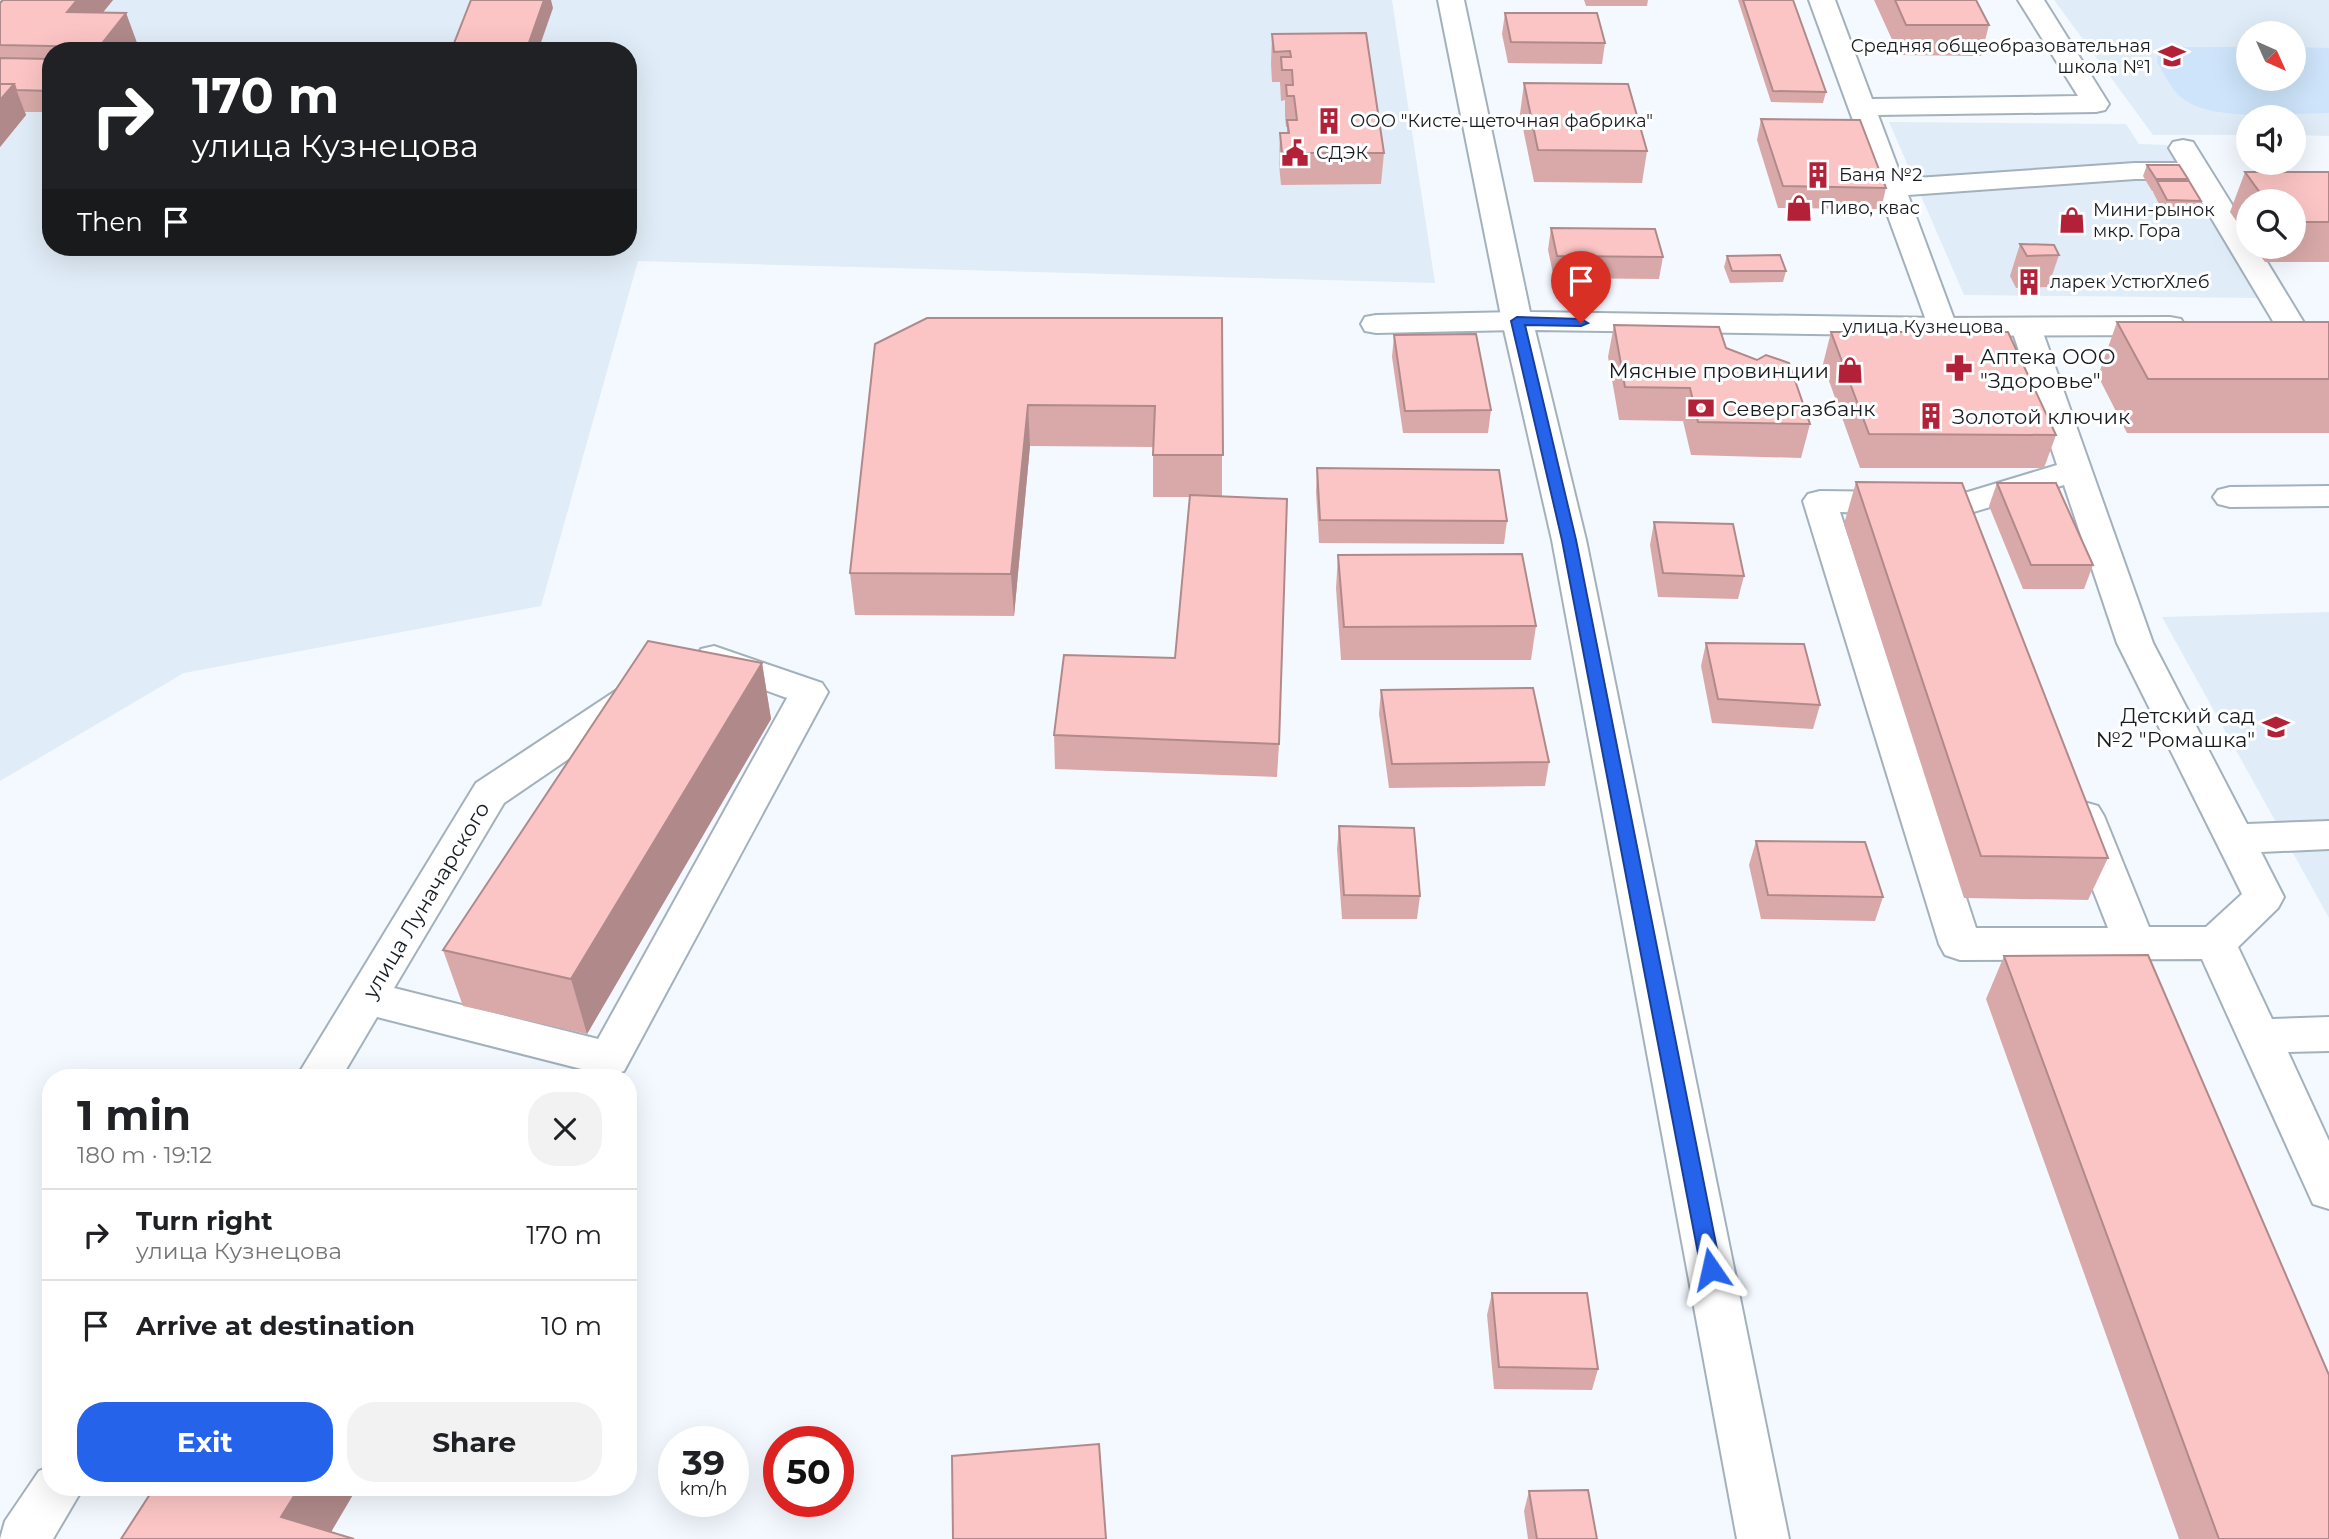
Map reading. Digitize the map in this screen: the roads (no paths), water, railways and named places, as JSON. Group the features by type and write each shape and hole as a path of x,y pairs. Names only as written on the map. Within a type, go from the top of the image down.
{"main road":[{"path":"1451,0 1517,321 1569,540 1763,1539"},
{"path":"1822,0 1942,327"},
{"path":"1862,107 2096,104 2031,0"},
{"path":"1891,188 2135,171 2206,176 2290,326"},
{"name":"улица Кузнецова","path":"1376,324 1517,321 1942,327 2193,326"},
{"path":"2026,327 2077,470 2135,643 2264,897 2216,943 1960,944 1820,501 1965,518 2077,470"},
{"path":"2230,497 2329,496"},
{"name":"улица Луначарского","path":"323,1069 366,998 490,793 680,666 809,692 609,1059 366,998"},
{"path":"2073,789 2135,944"},
{"path":"2236,839 2329,835"},
{"path":"2216,943 2329,1190"},
{"path":"2259,1036 2329,1034"},
{"path":"23,1539 52,1496"}],"place":[{"name":"Средняя общеобразовательная школа №1","path":"2172,56"},
{"name":"ООО \"Кисте-щеточная фабрика\"","path":"1329,121"},
{"name":"СДЭК","path":"1295,153"},
{"name":"Баня №2","path":"1818,175"},
{"name":"Пиво, квас","path":"1799,208"},
{"name":"Мини-рынок мкр. Гора","path":"2072,220"},
{"name":"ларек УстюгХлеб","path":"2029,282"},
{"name":"Аптека ООО \"Здоровье\"","path":"1959,368"},
{"name":"Мясные провинции","path":"1850,370"},
{"name":"Севергазбанк","path":"1701,408"},
{"name":"Золотой ключик","path":"1931,416"},
{"name":"Детский сад №2 \"Ромашка\"","path":"2276,727"}]}
